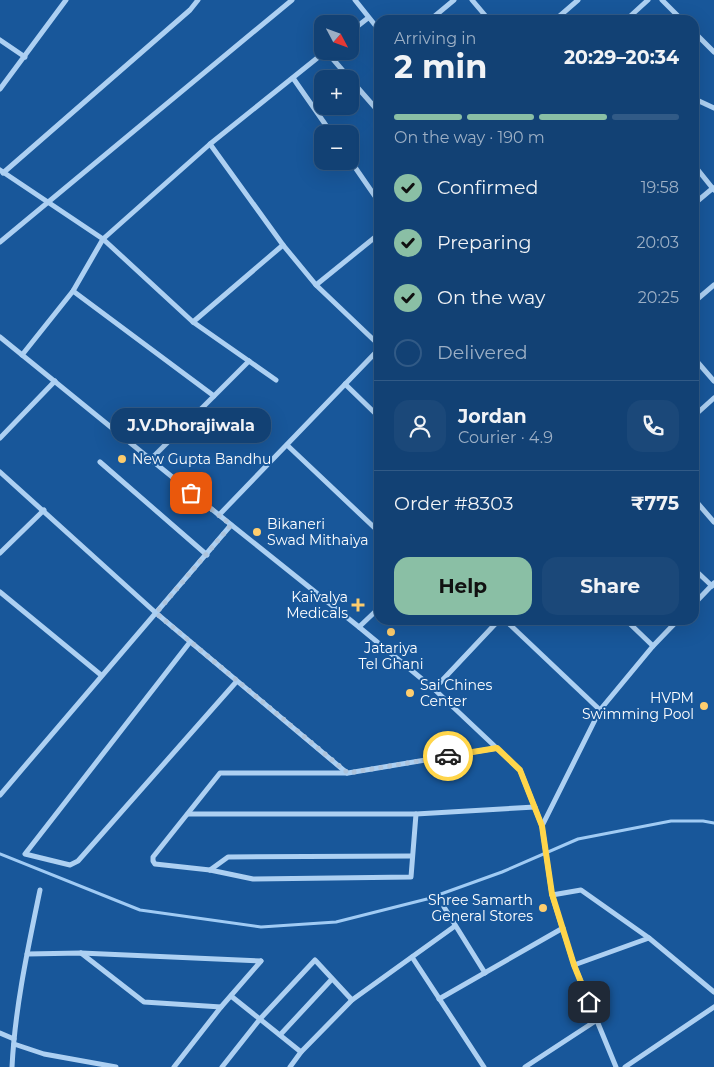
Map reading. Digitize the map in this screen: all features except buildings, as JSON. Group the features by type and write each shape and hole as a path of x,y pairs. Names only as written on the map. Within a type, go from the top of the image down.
{"street":[{"path":"0,89 66,0"},
{"path":"198,0 190,10 2,171 103,239 193,322 276,380"},
{"path":"0,242 292,0"},
{"path":"354,0 374,25"},
{"path":"436,15 454,0"},
{"path":"472,0 485,15"},
{"path":"562,15 578,0"},
{"path":"632,15 648,0"},
{"path":"662,0 677,15"},
{"path":"359,25 368,18"},
{"path":"699,37 714,52"},
{"path":"0,40 25,57"},
{"path":"22,355 73,291 103,239 210,144 326,51 342,70"},
{"path":"293,78 326,125"},
{"path":"359,89 374,106"},
{"path":"699,101 714,108"},
{"path":"210,144 283,244 316,285 374,339"},
{"path":"357,170 374,195"},
{"path":"699,171 713,189 699,200"},
{"path":"316,285 374,238"},
{"path":"193,322 283,244"},
{"path":"699,298 714,285"},
{"path":"73,291 214,396"},
{"path":"0,337 434,689 520,770 542,826 552,894 574,965 616,1067"},
{"path":"219,515 374,355"},
{"path":"150,460 248,361"},
{"path":"699,364 714,382"},
{"path":"0,438 55,381"},
{"path":"345,384 374,412"},
{"path":"699,412 714,398"},
{"path":"287,445 374,527"},
{"path":"100,462 207,555"},
{"path":"0,472 156,613 348,773"},
{"path":"699,505 714,522"},
{"path":"0,553 44,510"},
{"path":"0,795 231,525"},
{"path":"699,572 713,584 699,599"},
{"path":"0,592 101,675"},
{"path":"359,627 374,613"},
{"path":"434,689 494,625"},
{"path":"510,625 600,710"},
{"path":"631,625 653,646"},
{"path":"542,826 600,710 653,646 673,625"},
{"path":"190,642 25,854 70,865 78,861 237,681"},
{"path":"416,814 411,877 253,879 210,870 155,864 153,861 153,857 220,773 348,773 497,748"},
{"path":"188,814 416,814 535,808"},
{"path":"210,870 228,857 412,856"},
{"path":"12,1067 27,954 40,890"},
{"path":"552,894 581,890 649,938 714,992"},
{"path":"444,907 485,973"},
{"path":"290,1067 301,1052 352,1000 455,926"},
{"path":"439,999 563,928"},
{"path":"574,965 649,938"},
{"path":"27,954 81,953 260,961 174,1067"},
{"path":"81,953 144,1002 221,1007"},
{"path":"412,958 484,1067"},
{"path":"222,1067 260,1019 315,960 352,1000"},
{"path":"280,1035 332,979"},
{"path":"230,996 301,1052"},
{"path":"625,1067 714,1007"},
{"path":"525,1067 597,1020"},
{"path":"0,1033 44,1054 116,1067"}],"waterway":[{"path":"0,854 140,910 261,927 336,922 427,899 502,872 578,839 671,821 714,823"}],"way so far":[{"path":"191,493 231,525 156,613 348,773 448,756"}],"place":[{"name":"New Gupta Bandhu","path":"122,459"},
{"name":"J.V.Dhorajiwala","path":"191,493"},
{"name":"Bikaneri Swad Mithaiya","path":"257,532"},
{"name":"Kaivalya Medicals","path":"358,605"},
{"name":"Jatariya Tel Ghani","path":"391,632"},
{"name":"Sai Chines Center","path":"410,693"},
{"name":"HVPM Swimming Pool","path":"704,706"},
{"name":"Shree Samarth General Stores","path":"543,908"}],"route":[{"path":"448,756 497,748 520,770 542,826 552,894 574,965 589,1002"}]}
